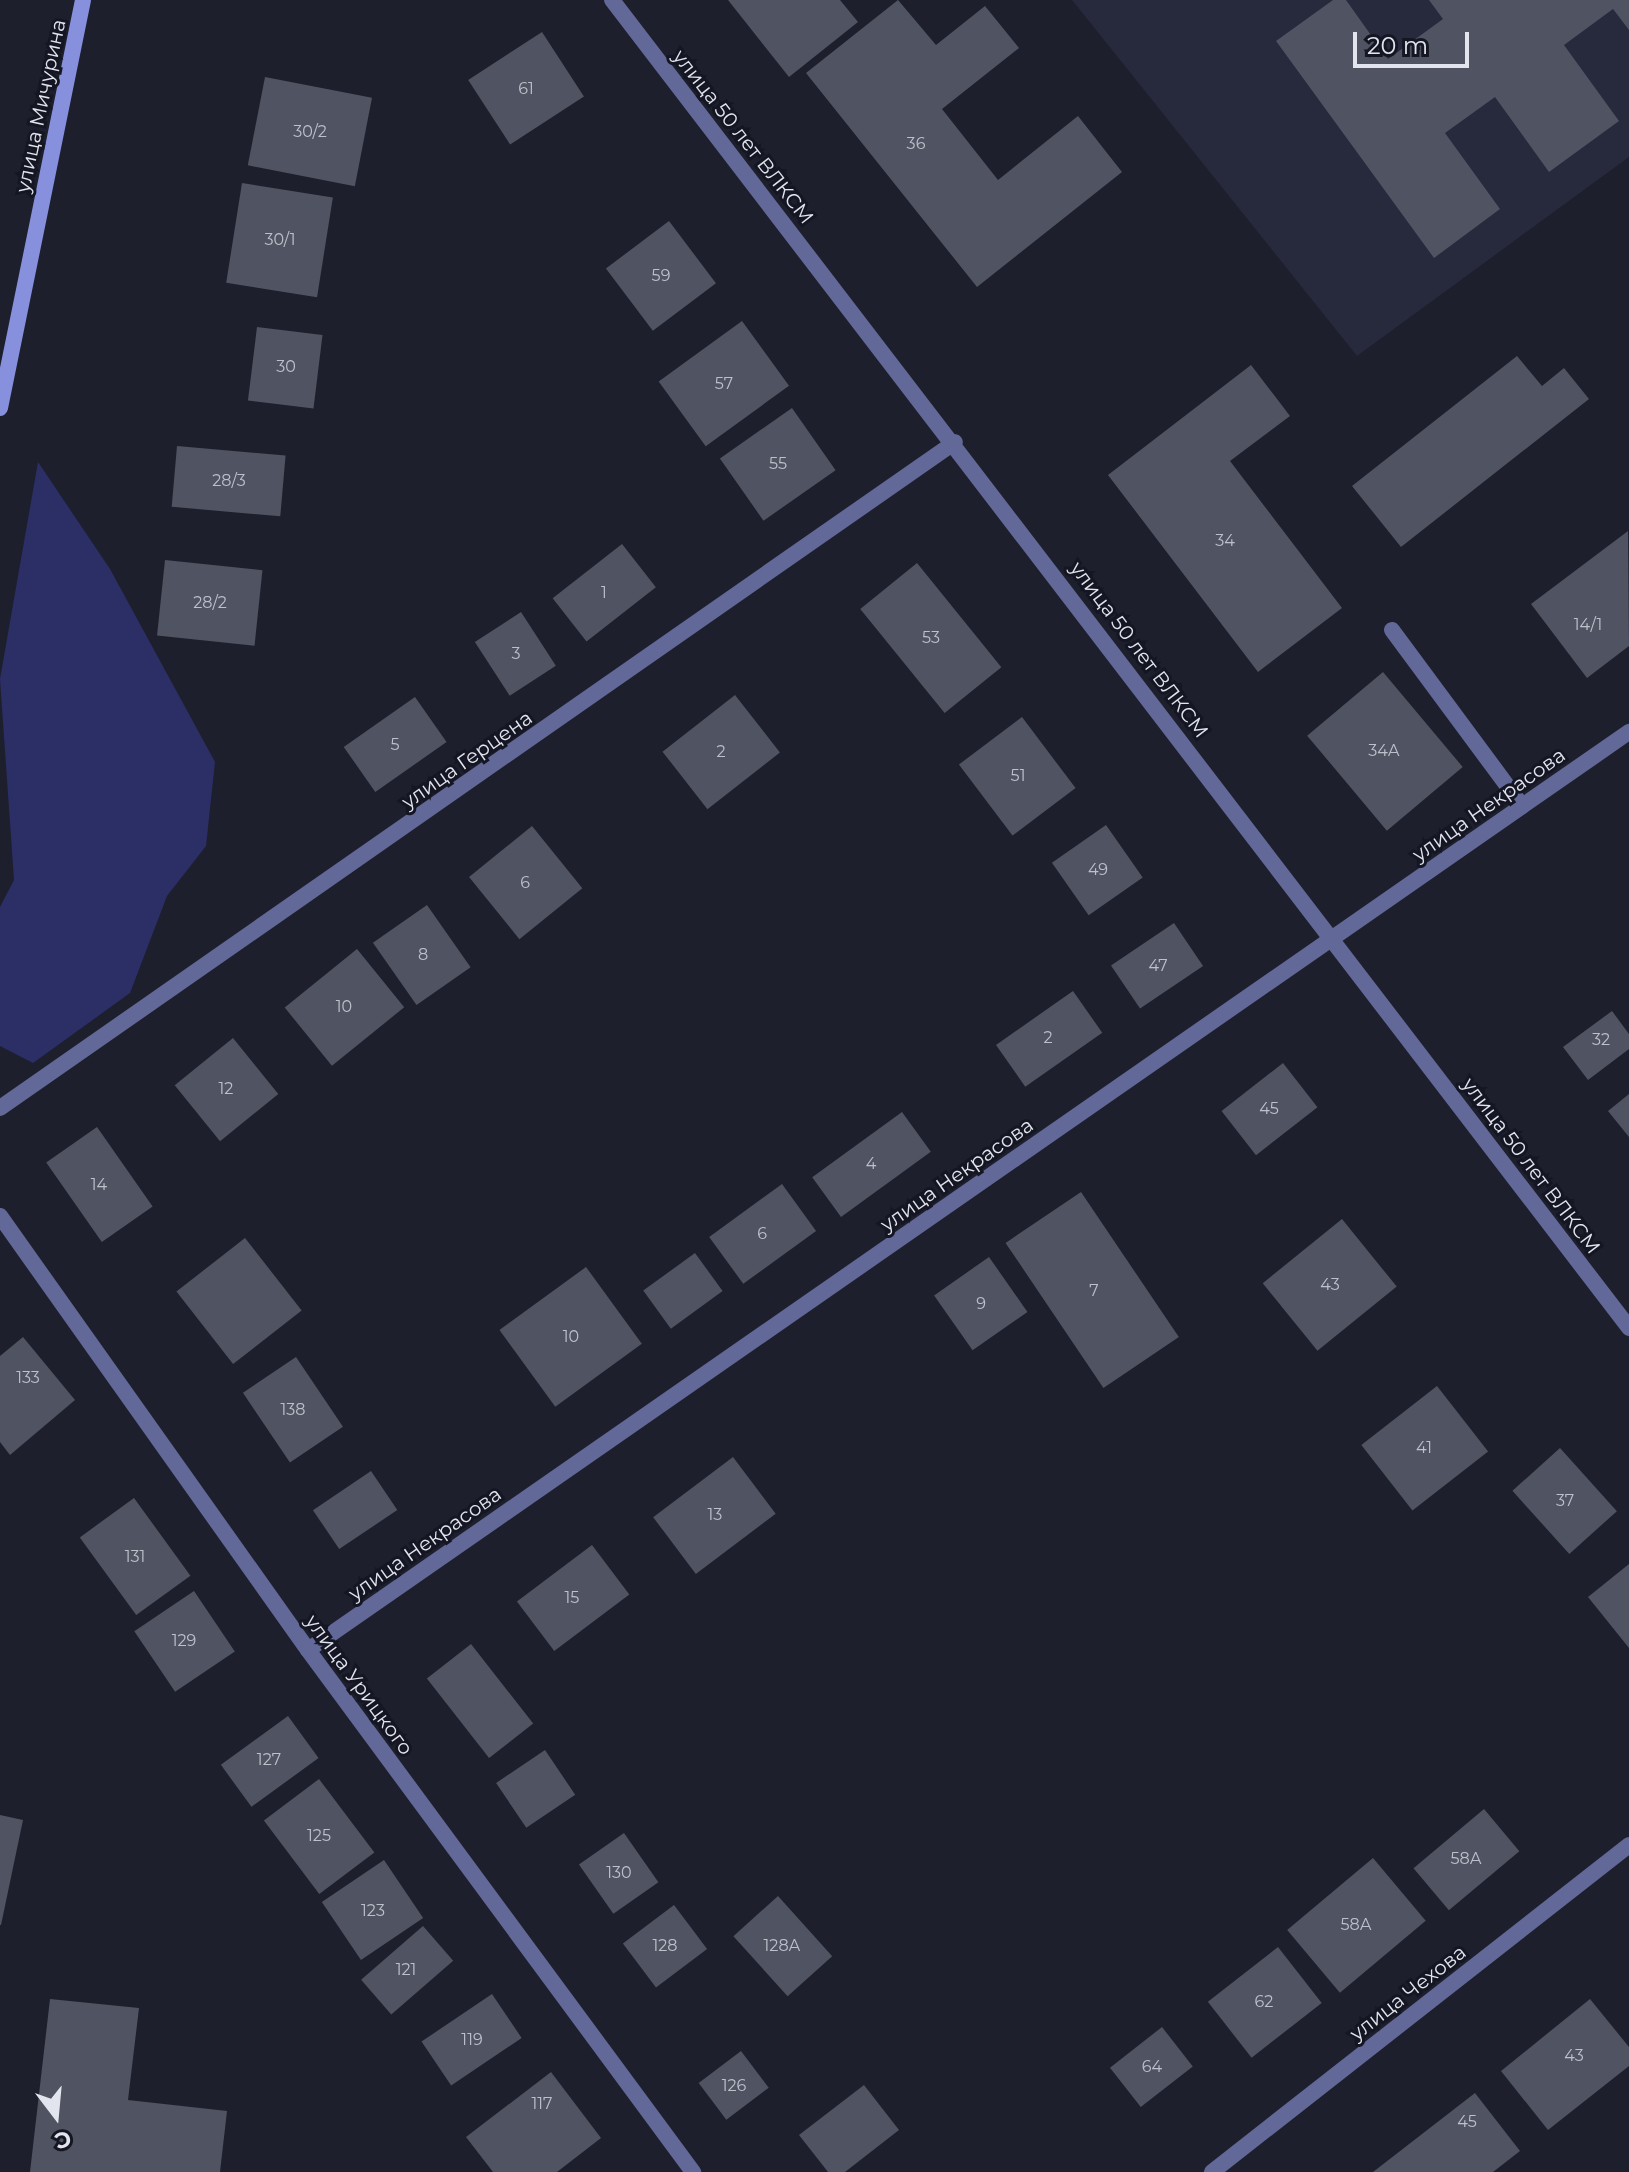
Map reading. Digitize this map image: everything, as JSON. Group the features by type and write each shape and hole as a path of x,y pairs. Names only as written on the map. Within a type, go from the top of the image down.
{"main road":[{"name":"улица Мичурина","path":"0,408 83,0"}],"street":[{"name":"улица 50 лет ВЛКСМ","path":"612,0 955,442 1629,1328"},
{"name":"улица Герцена","path":"0,1108 955,442"},
{"path":"1392,630 1522,806"},
{"name":"улица Некрасова","path":"308,1650 1629,732"},
{"name":"улица Урицкого","path":"0,1216 308,1650 693,2172"},
{"name":"улица Чехова","path":"1212,2172 1629,1845"}],"shaded area":[{"path":"1072,0 1629,0 1629,157 1357,356"},
{"path":"38,462 110,569 215,762 206,846 167,896 130,993 33,1063 0,1046 0,907 14,880 0,679"}],"building":[{"path":"728,0 840,0 858,22 789,77"},
{"path":"898,0 936,45 985,6 1019,48 942,109 998,180 1078,116 1122,172 977,287 806,73"},
{"path":"1333,0 1346,0 1388,59 1443,19 1429,0 1629,0 1629,30 1613,9 1564,45 1619,121 1549,172 1495,97 1445,133 1500,209 1434,258 1276,41"},
{"path":"542,32 584,97 510,145 468,80"},
{"path":"265,77 372,98 355,186 248,165"},
{"path":"242,183 333,197 317,297 226,283"},
{"path":"669,221 716,283 653,331 606,269"},
{"path":"742,321 789,386 706,446 659,382"},
{"path":"257,327 323,335 313,408 248,400"},
{"path":"1517,356 1542,386 1564,368 1589,399 1401,547 1352,486"},
{"path":"1251,365 1290,416 1230,461 1342,608 1258,672 1108,475"},
{"path":"792,408 836,470 764,521 720,458"},
{"path":"177,446 286,455 280,516 172,507"},
{"path":"1628,531 1629,646 1587,678 1531,604"},
{"path":"622,544 656,587 587,642 553,598"},
{"path":"165,560 262,570 255,646 157,636"},
{"path":"917,563 1001,667 945,713 860,609"},
{"path":"521,612 556,666 510,696 475,642"},
{"path":"1383,672 1463,767 1387,831 1307,736"},
{"path":"735,695 780,753 707,809 663,752"},
{"path":"415,697 447,742 375,792 344,747"},
{"path":"1022,717 1076,788 1012,836 959,765"},
{"path":"1106,825 1143,877 1089,915 1052,863"},
{"path":"532,826 582,888 519,939 469,877"},
{"path":"427,905 471,967 417,1005 373,943"},
{"path":"1174,923 1203,966 1140,1009 1111,965"},
{"path":"357,949 404,1007 332,1066 285,1008"},
{"path":"1073,991 1102,1033 1025,1087 996,1045"},
{"path":"1612,1011 1629,1034 1629,1049 1588,1080 1563,1047"},
{"path":"233,1038 278,1094 220,1141 175,1085"},
{"path":"1283,1063 1317,1107 1256,1155 1222,1111"},
{"path":"1629,1094 1629,1137 1608,1111"},
{"path":"902,1112 931,1152 841,1217 812,1177"},
{"path":"97,1127 153,1206 102,1242 46,1163"},
{"path":"782,1184 816,1231 743,1284 709,1237"},
{"path":"1081,1192 1179,1337 1103,1388 1006,1243"},
{"path":"1342,1219 1397,1287 1317,1351 1263,1283"},
{"path":"245,1238 302,1310 233,1364 176,1292"},
{"path":"695,1253 723,1291 671,1329 643,1291"},
{"path":"989,1257 1027,1312 973,1350 934,1295"},
{"path":"586,1267 642,1344 555,1407 499,1330"},
{"path":"23,1337 75,1400 10,1455 0,1442 0,1356"},
{"path":"296,1357 343,1427 290,1462 243,1393"},
{"path":"1437,1386 1488,1451 1412,1511 1361,1445"},
{"path":"1560,1448 1617,1511 1569,1554 1512,1491"},
{"path":"733,1457 776,1514 696,1574 653,1517"},
{"path":"371,1471 397,1510 339,1549 313,1510"},
{"path":"134,1498 190,1576 136,1615 80,1537"},
{"path":"592,1545 629,1595 554,1651 517,1602"},
{"path":"1629,1564 1629,1648 1588,1597"},
{"path":"194,1591 235,1652 175,1692 134,1631"},
{"path":"471,1644 533,1724 489,1758 427,1678"},
{"path":"288,1716 319,1758 251,1807 221,1765"},
{"path":"545,1750 575,1795 526,1828 496,1783"},
{"path":"319,1779 374,1852 319,1894 264,1821"},
{"path":"1484,1809 1519,1851 1449,1910 1414,1868"},
{"path":"0,1815 23,1820 1,1925 0,1925"},
{"path":"624,1833 658,1882 613,1914 579,1865"},
{"path":"1373,1858 1426,1921 1340,1993 1287,1930"},
{"path":"384,1860 423,1918 361,1960 322,1902"},
{"path":"778,1896 832,1956 788,1996 733,1936"},
{"path":"674,1905 707,1949 656,1987 623,1944"},
{"path":"423,1926 453,1961 391,2015 361,1980"},
{"path":"1278,1947 1322,2003 1252,2058 1208,2002"},
{"path":"492,1994 522,2038 451,2085 422,2042"},
{"path":"50,1999 139,2008 128,2100 227,2111 220,2172 30,2172"},
{"path":"1590,1999 1629,2047 1629,2066 1548,2130 1501,2071"},
{"path":"1162,2027 1193,2066 1141,2107 1110,2068"},
{"path":"741,2051 769,2088 726,2120 699,2083"},
{"path":"551,2072 601,2138 557,2172 493,2172 466,2137"},
{"path":"864,2085 899,2130 845,2172 828,2172 799,2135"},
{"path":"1475,2093 1520,2151 1493,2172 1373,2172"}]}
